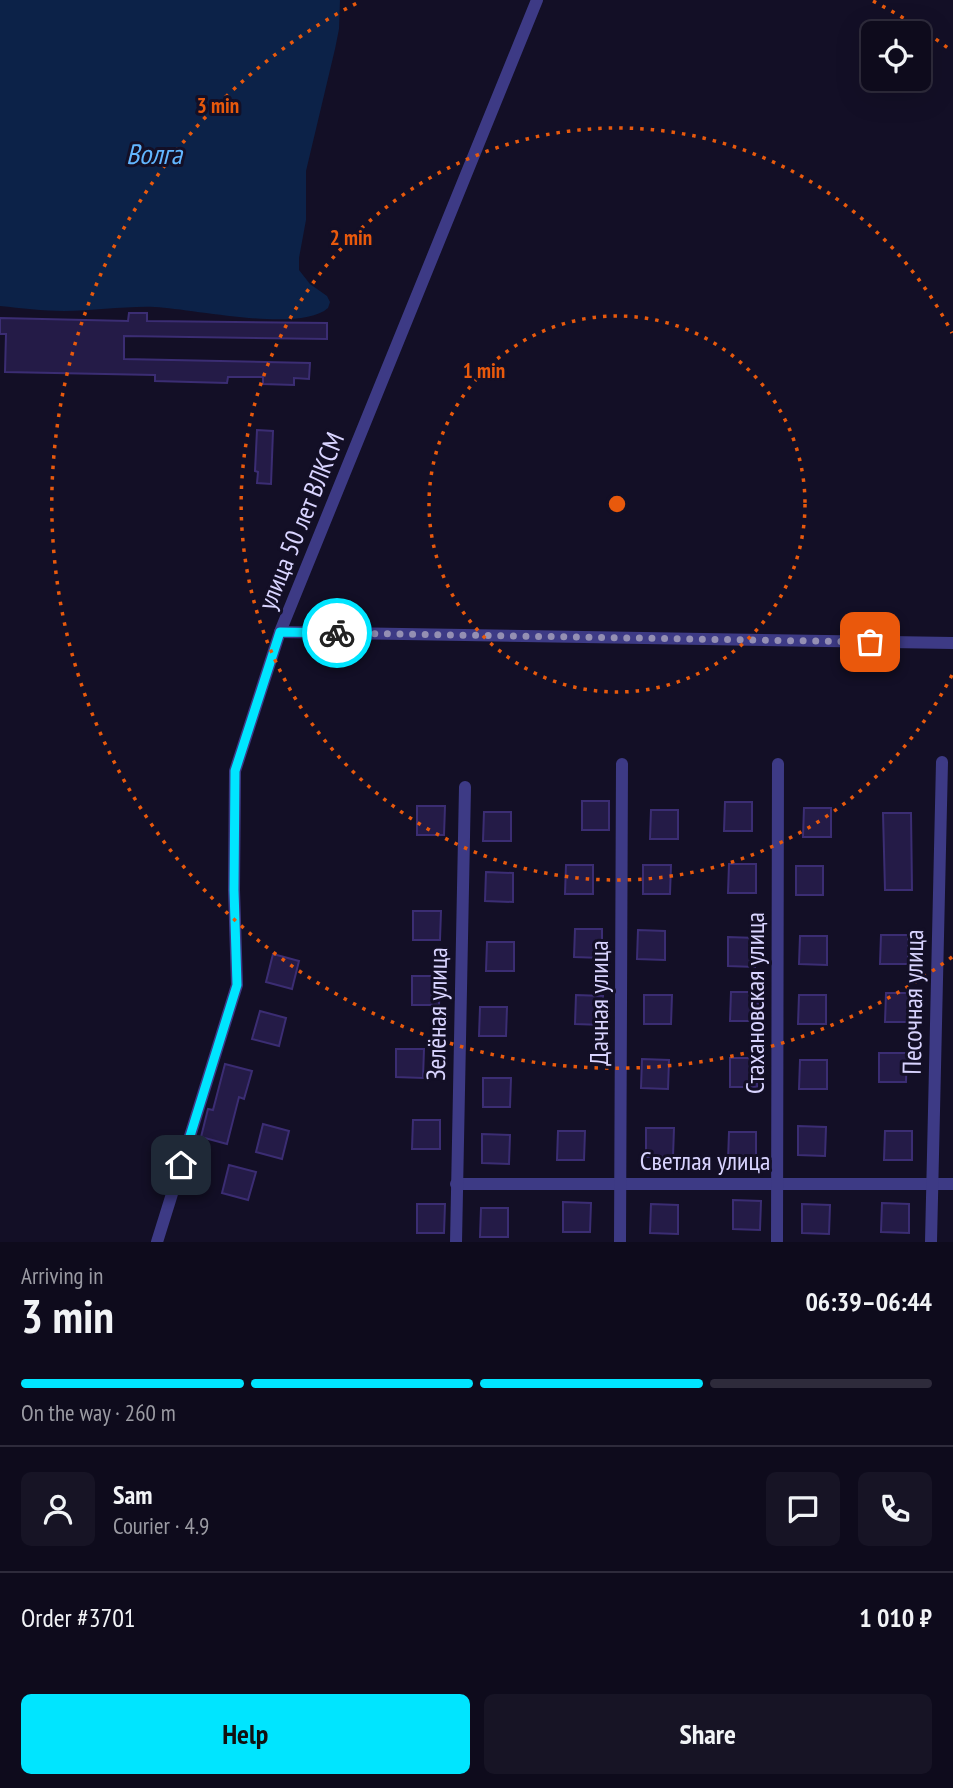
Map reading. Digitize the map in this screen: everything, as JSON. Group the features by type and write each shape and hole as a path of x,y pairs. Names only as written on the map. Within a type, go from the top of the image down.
{"street":[{"name":"улица 50 лет ВЛКСМ","path":"157,1242 237,985 234,890 235,771 280,632 537,0"},
{"path":"280,632 953,643"},
{"name":"Песочная улица","path":"931,1242 942,762"},
{"name":"Дачная улица","path":"620,1242 622,764"},
{"name":"Стахановская улица","path":"777,1242 778,764"},
{"name":"Зелёная улица","path":"456,1242 465,787"},
{"name":"Светлая улица","path":"456,1184 953,1184"}],"water":[{"name":"Волга","path":"0,0 340,0 339,29 306,171 306,220 299,258 299,270 310,284 327,296 330,302 328,308 314,315 295,319 271,319 155,307 64,311 0,306"}],"building":[{"path":"129,313 147,313 147,321 327,323 327,339 124,336 124,359 310,363 309,379 294,378 294,385 263,384 263,377 228,377 227,383 155,381 155,375 5,372 6,334 0,334 0,318 128,321"},
{"path":"257,430 273,431 271,484 257,483"},
{"path":"582,801 609,801 609,830 582,830"},
{"path":"725,802 752,802 752,831 724,831"},
{"path":"417,806 445,806 444,835 417,835"},
{"path":"804,808 831,808 831,837 803,837"},
{"path":"651,810 678,810 678,839 650,839"},
{"path":"484,812 511,812 511,841 483,841"},
{"path":"883,813 911,813 912,890 885,890"},
{"path":"729,864 756,864 756,893 728,893"},
{"path":"566,865 593,865 593,894 565,894"},
{"path":"643,865 671,865 670,894 643,894"},
{"path":"796,866 823,866 823,895 796,895"},
{"path":"486,872 513,873 513,902 485,901"},
{"path":"413,911 441,911 440,940 413,940"},
{"path":"575,929 602,929 602,958 574,957"},
{"path":"638,930 665,931 665,960 637,959"},
{"path":"881,935 908,935 908,964 880,964"},
{"path":"800,936 827,936 827,965 799,964"},
{"path":"728,937 756,938 755,967 728,966"},
{"path":"487,942 514,942 514,971 486,971"},
{"path":"273,954 299,961 292,989 266,982"},
{"path":"412,976 440,976 439,1005 412,1005"},
{"path":"731,992 758,992 758,1021 730,1021"},
{"path":"886,993 913,993 913,1022 885,1022"},
{"path":"576,995 603,996 603,1025 575,1024"},
{"path":"644,995 672,995 671,1024 644,1024"},
{"path":"799,995 826,995 826,1024 798,1024"},
{"path":"480,1007 507,1007 506,1036 479,1036"},
{"path":"260,1011 286,1018 279,1046 252,1039"},
{"path":"396,1049 424,1049 423,1078 396,1077"},
{"path":"879,1053 907,1053 906,1082 879,1082"},
{"path":"730,1058 758,1058 757,1087 730,1087"},
{"path":"642,1059 669,1060 668,1089 641,1088"},
{"path":"800,1060 827,1060 827,1089 799,1089"},
{"path":"225,1064 252,1071 244,1099 239,1097 227,1144 201,1137 208,1109 213,1110"},
{"path":"483,1078 511,1078 510,1107 483,1107"},
{"path":"413,1120 440,1120 440,1149 412,1149"},
{"path":"263,1124 289,1131 282,1159 256,1152"},
{"path":"798,1126 826,1127 825,1156 798,1155"},
{"path":"646,1128 674,1128 673,1157 646,1157"},
{"path":"558,1131 585,1131 584,1160 557,1160"},
{"path":"885,1131 912,1131 912,1160 884,1160"},
{"path":"729,1132 756,1132 756,1161 728,1161"},
{"path":"482,1134 510,1135 509,1164 482,1163"},
{"path":"229,1165 256,1172 248,1200 222,1193"},
{"path":"733,1200 761,1201 760,1230 733,1229"},
{"path":"563,1202 591,1203 590,1232 563,1232"},
{"path":"882,1203 909,1204 909,1233 881,1232"},
{"path":"417,1204 445,1204 444,1233 417,1233"},
{"path":"651,1204 678,1205 678,1234 650,1233"},
{"path":"802,1204 830,1205 829,1234 802,1233"},
{"path":"481,1208 508,1208 508,1237 480,1237"}],"way so far":[{"path":"337,633 870,642"}],"route":[{"path":"181,1165 237,985 234,890 235,771 280,632 337,633"}]}
